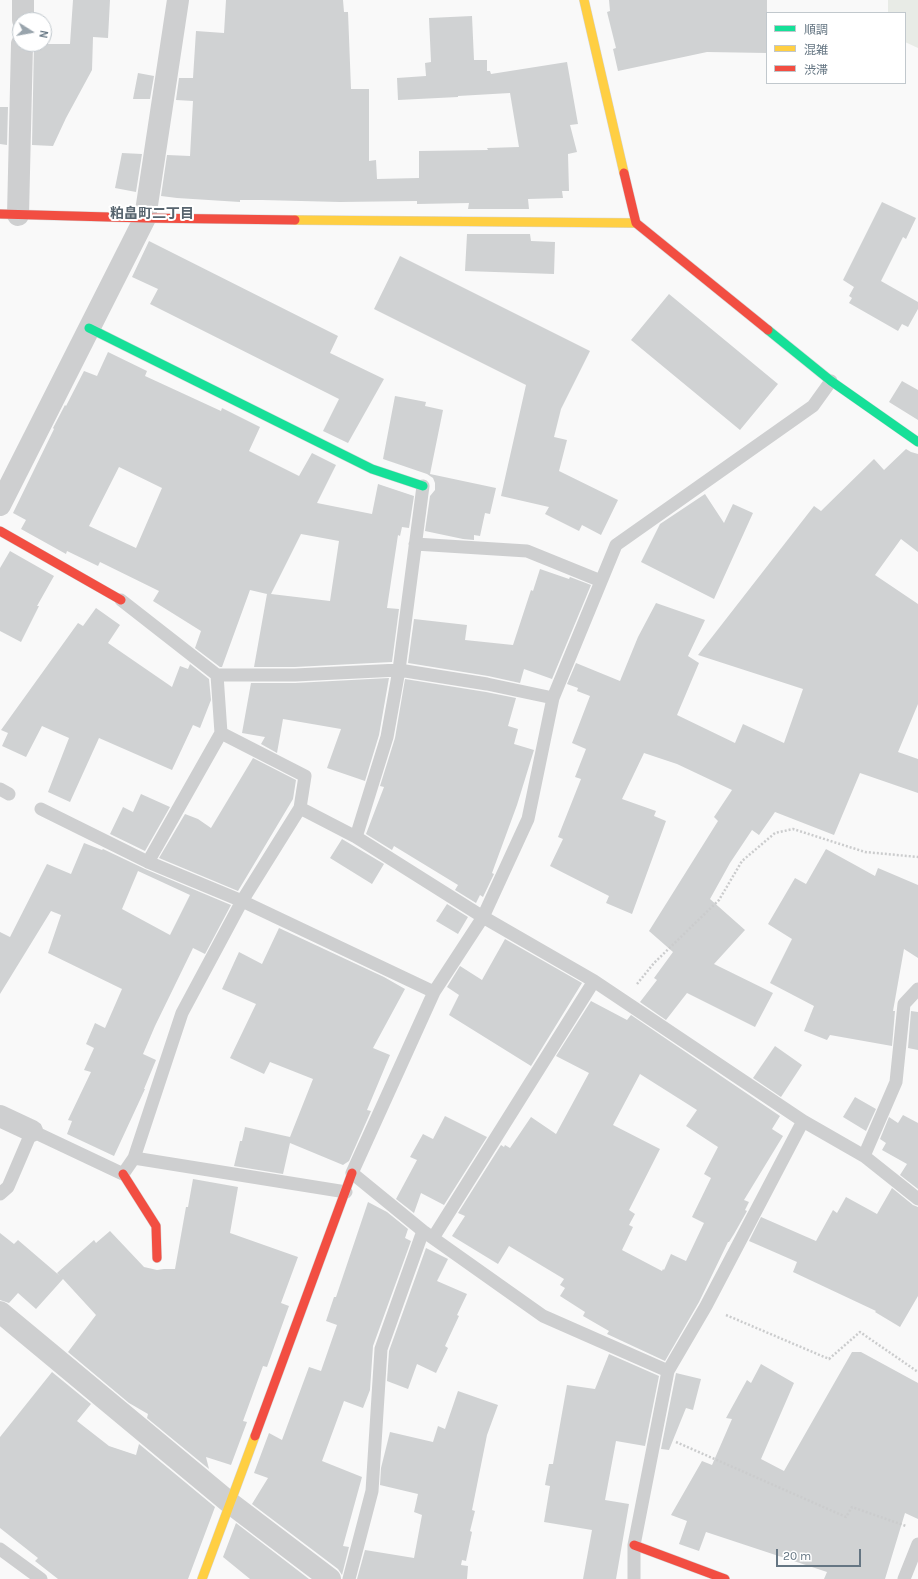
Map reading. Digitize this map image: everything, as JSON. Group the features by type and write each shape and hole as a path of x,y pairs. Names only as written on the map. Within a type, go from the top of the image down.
{"street":[{"path":"23,0 23,12"},
{"path":"0,505 145,218 178,0"},
{"path":"584,0 636,223 831,381 918,442"},
{"path":"21,52 9,214 145,218 636,223"},
{"path":"89,328 372,469 423,486"},
{"path":"0,531 121,600"},
{"path":"0,1116 32,1132"},
{"path":"202,1579 352,1173"},
{"path":"123,1174 156,1226 157,1258"},
{"path":"0,1312 230,1503 330,1579"},
{"path":"634,1545 725,1579"}],"lane":[{"path":"668,1371 543,1316 428,1234 352,1173 434,992 483,917 528,819 553,698 616,545 813,406 831,381"},
{"path":"356,837 387,737 399,670 423,486"},
{"path":"416,544 527,551 601,580"},
{"path":"121,600 217,675 295,675 399,670 487,684 553,698"},
{"path":"148,862 221,733 217,675"},
{"path":"0,1194 8,1187 32,1132 123,1174 134,1158 182,1013 242,901 300,808 305,776 221,733"},
{"path":"300,808 356,837 483,917 594,981 803,1121 864,1156 918,1199"},
{"path":"41,809 148,862 242,901 434,992"},
{"path":"349,1579 372,1491 381,1349 428,1234 594,981"},
{"path":"864,1156 896,1082 904,1004 918,989"},
{"path":"634,1579 634,1545 668,1371 706,1306 803,1121"},
{"path":"134,1158 346,1192"},
{"path":"904,1579 918,1544"},
{"path":"0,1549 41,1579"}],"path":[{"path":"623,1001 654,963 719,900 742,861 775,833 793,829 865,852 918,857"},
{"path":"706,1306 829,1359 860,1332 918,1372"},
{"path":"655,1433 846,1517 852,1507 911,1527"}],"shaded area":[{"path":"888,0 918,0 918,48 906,42 906,12 888,12"}],"building":[{"path":"73,0 110,0 108,38 93,37 92,70 66,118 53,146 32,145 34,52 52,52 52,44 70,44"},
{"path":"226,0 343,0 344,12 348,12 351,89 369,89 369,161 376,160 377,179 419,178 419,151 488,150 487,148 519,147 510,93 398,100 397,78 426,76 425,63 431,62 429,18 472,16 474,60 487,60 487,71 490,71 491,74 567,62 578,124 570,125 577,152 568,154 569,191 562,191 563,198 528,199 529,209 468,209 469,203 417,204 417,201 340,202 240,200 240,202 161,196 167,155 190,156 193,101 176,100 179,78 193,78 196,31 224,33"},
{"path":"609,0 767,0 766,53 707,52 618,71 613,49 616,48 607,12 610,11"},
{"path":"138,73 154,76 150,99 133,99"},
{"path":"0,107 8,107 7,145 0,144"},
{"path":"122,153 142,154 136,192 115,188"},
{"path":"882,202 916,218 906,239 903,237 881,281 918,302 918,309 908,327 902,324 898,331 849,303 852,298 849,296 854,287 843,280"},
{"path":"467,234 530,234 531,241 555,242 554,274 465,271"},
{"path":"149,241 338,336 330,353 384,379 348,443 323,431 339,399 150,304 158,289 132,277"},
{"path":"400,256 590,351 561,409 554,437 567,440 559,471 618,500 601,535 582,525 579,531 545,514 549,507 501,496 526,385 374,309"},
{"path":"669,294 778,384 740,430 631,340"},
{"path":"108,352 147,371 145,376 221,411 222,408 260,427 249,451 299,476 312,453 336,465 317,503 372,514 378,484 414,496 409,528 402,527 400,536 398,535 387,608 399,609 392,662 295,667 254,667 267,594 250,590 222,667 220,667 195,648 201,631 153,601 159,591 100,562 98,566 67,551 66,554 21,529 26,520 13,513 54,429 53,428 84,371 97,376","holes":["119,467 162,488 136,548 89,526","301,534 339,541 330,601 271,594"]},
{"path":"902,381 918,390 918,420 889,402"},
{"path":"395,396 426,402 425,406 443,410 430,474 496,488 490,514 485,513 480,536 474,535 474,540 425,531 430,496 435,490 433,478 427,474 383,459"},
{"path":"906,449 918,454 918,552 901,539 875,575 918,604 918,704 898,752 918,759 918,793 860,773 834,835 775,812 759,835 752,830 730,863 710,899 745,930 714,964 773,993 755,1027 687,993 666,1020 640,1002 657,980 654,978 673,952 649,931 718,821 714,817 732,790 677,764 644,753 622,799 656,811 654,816 666,821 632,914 606,903 609,896 550,866 563,839 558,837 581,779 575,777 586,749 572,743 590,696 577,691 578,688 567,684 576,663 620,681 638,637 656,603 705,620 688,656 699,663 677,715 735,743 743,724 784,743 803,689 698,655 814,506 821,511 874,459 884,470"},
{"path":"705,494 724,523 733,504 753,513 714,599 641,562 660,524"},
{"path":"10,551 54,576 37,606 39,606 21,642 0,631 0,568"},
{"path":"540,569 569,579 570,577 591,585 552,679 524,669 520,683 488,676 408,663 414,619 467,625 465,640 513,645 531,590 533,591"},
{"path":"96,608 120,625 108,643 172,687 180,666 188,669 190,664 209,679 211,700 200,728 193,725 172,770 99,738 70,802 48,792 69,738 42,726 26,757 2,746 8,733 1,730 78,623 83,626"},
{"path":"389,678 379,735 365,781 327,768 341,729 283,719 277,753 261,744 265,737 242,733 251,683 295,683"},
{"path":"405,679 516,698 508,726 518,729 514,744 534,750 517,805 492,873 494,874 483,897 480,895 476,903 455,890 458,885 394,846 392,850 366,834 384,787 380,786 395,738"},
{"path":"253,758 296,780 293,799 238,891 159,858 185,814 198,819 211,828"},
{"path":"141,794 170,807 145,851 110,834 123,807 133,812"},
{"path":"342,839 384,864 372,884 330,858"},
{"path":"84,843 102,850 103,849 145,869 231,905 205,954 193,948 155,1026 143,1054 156,1060 145,1089 114,1156 67,1134 72,1121 68,1120 91,1072 84,1070 94,1048 86,1044 95,1023 105,1028 122,989 48,953 61,915 51,911 0,994 0,932 10,937 47,864 71,874","holes":["138,871 190,895 170,935 122,909"]},
{"path":"826,849 875,876 878,868 918,885 918,958 904,949 893,1011 895,1011 892,1046 830,1035 827,1040 804,1031 814,1006 770,983 792,939 768,924 795,878 806,884"},
{"path":"447,904 468,917 458,934 436,921"},
{"path":"279,928 384,977 405,989 373,1048 390,1055 367,1110 371,1111 349,1161 343,1165 290,1143 283,1174 234,1166 240,1141 242,1141 245,1127 290,1137 313,1079 270,1062 264,1074 230,1058 256,1004 222,989 239,952 262,964"},
{"path":"505,939 582,983 531,1066 449,1015 459,995 447,987 460,966 482,980"},
{"path":"591,1001 627,1020 631,1015 780,1116 772,1129 783,1136 744,1200 749,1202 745,1210 747,1211 728,1242 699,1302 665,1361 607,1334 609,1331 583,1316 585,1312 560,1296 565,1288 560,1285 564,1279 509,1246 498,1264 452,1236 465,1216 458,1213 501,1145 504,1147 505,1145 510,1148 531,1117 556,1134 589,1073 556,1056","holes":["640,1074 697,1110 686,1126 718,1147 704,1174 711,1178 692,1217 704,1223 686,1261 671,1254 664,1270 663,1269 662,1271 622,1250 633,1227 629,1225 635,1214 629,1210 660,1149 613,1125"]},
{"path":"911,1011 918,1012 918,1050 908,1048"},
{"path":"775,1046 802,1065 781,1097 753,1078"},
{"path":"855,1097 876,1109 866,1131 843,1117"},
{"path":"903,1115 918,1123 918,1189 900,1175 907,1164 882,1150 886,1143 880,1139 889,1117 898,1123"},
{"path":"445,1116 487,1137 444,1205 421,1193 414,1213 396,1199 417,1160 410,1157 423,1134 433,1139"},
{"path":"193,1179 238,1187 230,1233 298,1257 281,1303 289,1306 267,1367 263,1366 243,1421 247,1422 231,1465 206,1457 209,1469 147,1418 148,1414 129,1403 68,1352 96,1315 63,1279 36,1309 18,1293 9,1303 0,1300 0,1233 14,1244 18,1240 60,1276 57,1273 94,1240 96,1243 110,1231 144,1267 157,1270 175,1269 186,1207 188,1207"},
{"path":"892,1188 913,1205 918,1207 918,1296 900,1327 875,1312 876,1311 793,1272 797,1262 749,1241 761,1217 816,1241 833,1210 837,1213 846,1197 877,1214"},
{"path":"368,1202 387,1212 408,1229 405,1238 411,1241 373,1346 370,1390 363,1408 344,1401 322,1461 362,1477 343,1546 349,1547 342,1575 338,1569 252,1504 268,1478 254,1473 269,1433 282,1440 309,1367 321,1371 337,1325 326,1321 334,1297 336,1297"},
{"path":"426,1248 448,1259 437,1281 467,1294 457,1315 459,1316 445,1346 448,1348 436,1373 417,1364 408,1389 387,1381 389,1351"},
{"path":"852,1352 861,1352 918,1383 918,1519 905,1513 885,1579 824,1579 827,1572 706,1532 699,1551 679,1544 687,1521 671,1515 702,1461 712,1465 732,1419 726,1418 747,1380 751,1383 761,1364 794,1383 761,1459 784,1471"},
{"path":"609,1354 659,1376 645,1446 616,1441 605,1500 629,1504 616,1579 583,1579 592,1530 544,1522 550,1486 545,1485 549,1464 553,1464 567,1385 595,1389"},
{"path":"52,1372 91,1404 77,1421 109,1446 136,1455 139,1444 215,1507 188,1579 58,1579 35,1561 38,1558 0,1528 0,1437"},
{"path":"676,1373 701,1379 693,1410 686,1408 669,1450 661,1449"},
{"path":"458,1391 498,1405 487,1435 472,1510 475,1511 470,1531 472,1532 466,1561 462,1560 461,1565 468,1566 467,1579 357,1579 365,1550 414,1558 422,1515 414,1512 418,1494 380,1485 381,1468 390,1432 433,1442 438,1426 445,1429"},
{"path":"236,1523 309,1579 250,1579 223,1557"}],"traffic: fast":[{"path":"89,328 372,469 423,486"},
{"path":"768,330 831,381 918,442"}],"traffic: slow":[{"path":"584,0 624,173"},
{"path":"295,220 636,223"},
{"path":"202,1579 255,1436"}],"traffic: jam":[{"path":"624,173 636,223 768,330"},
{"path":"0,214 295,220"},
{"path":"0,531 121,600"},
{"path":"255,1436 352,1173"},
{"path":"123,1174 156,1226 157,1258"},
{"path":"634,1545 725,1579"}],"district":[{"name":"粕畠町二丁目","path":"152,214"}]}
